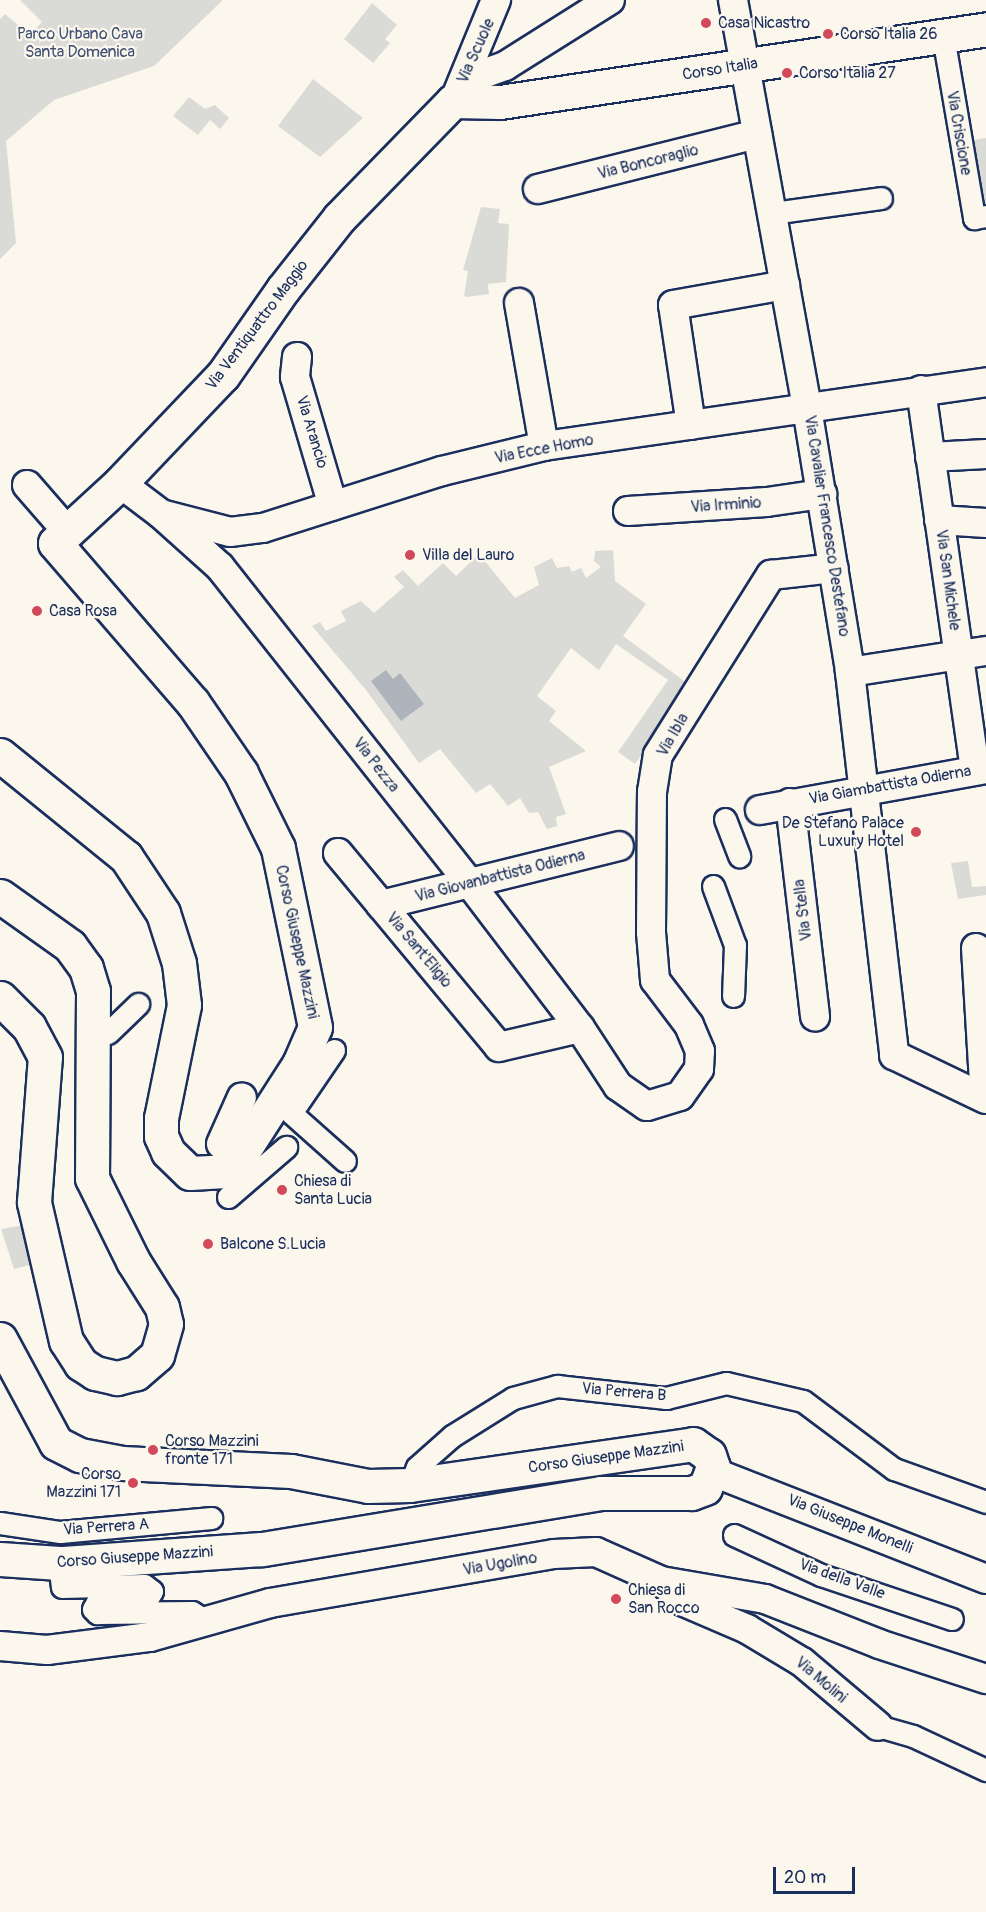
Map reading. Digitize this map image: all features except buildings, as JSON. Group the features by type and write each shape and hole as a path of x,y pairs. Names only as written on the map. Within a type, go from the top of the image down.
{"street":[{"name":"Via Scuole","path":"458,91 496,0"},
{"path":"458,91 505,66 610,0"},
{"name":"Via Cavalier Francesco Destefano","path":"733,0 743,66 773,213 822,494 850,672 894,1055 985,1099"},
{"name":"Corso Italia","path":"458,91 500,102 986,29"},
{"name":"Via Criscione","path":"943,36 974,218 986,216"},
{"name":"Via Ventiquattro Maggio","path":"61,537 120,483 224,375 283,289 339,218 458,91"},
{"name":"Via Boncoraglio","path":"538,189 757,134"},
{"path":"773,213 881,198"},
{"path":"691,426 673,305 785,285"},
{"path":"519,303 544,446"},
{"name":"Via Arancio","path":"297,357 295,377 333,506"},
{"name":"Via Ecce Homo","path":"120,483 161,514 230,532 263,528 442,471 544,446 986,382"},
{"name":"Via San Michele","path":"921,390 958,655 980,770"},
{"path":"930,457 986,454"},
{"path":"27,485 61,537"},
{"name":"Via Irminio","path":"628,511 767,502 822,494"},
{"name":"Via Pezza","path":"161,514 220,567 471,885 580,1028 609,1074 632,1099 647,1106 680,1096 699,1069 700,1051 689,1025 655,980"},
{"path":"939,520 986,524"},
{"name":"Corso Giuseppe Mazzini","path":"0,755 126,857 159,905 179,963 184,1005 161,1118 161,1136 172,1158 190,1173 226,1171 238,1159 299,1064 315,1027 278,848 241,773 194,703 61,537"},
{"name":"Via Ibla","path":"655,980 651,932 652,792 658,755 771,575 834,568"},
{"path":"850,672 986,651"},
{"name":"Via Giambattista Odierna","path":"760,810 980,770"},
{"name":"Via Stella","path":"790,803 815,1017"},
{"path":"725,819 739,856"},
{"name":"Via Giovanbattista Odierna","path":"381,905 471,885 619,846"},
{"name":"Via Sant'Eligio","path":"339,853 499,1047 580,1028"},
{"path":"713,886 735,945 733,996"},
{"path":"0,896 70,946 89,980 95,1025 92,1178 133,1261 162,1307 166,1324 157,1355 136,1373 117,1378 94,1373 81,1364 66,1341 34,1203 45,1057 29,1027 0,999"},
{"path":"976,948 983,1013 985,1099"},
{"path":"108,1033 138,1004"},
{"path":"334,1050 291,1113 345,1161"},
{"path":"221,1144 242,1097"},
{"path":"228,1197 286,1147"},
{"name":"Corso Giuseppe Mazzini","path":"0,1339 56,1443 80,1455 122,1463 291,1471 368,1486 410,1485 685,1444 705,1450 713,1472 705,1488 691,1493 601,1493 261,1549 59,1563 20,1563 0,1559"},
{"name":"Via Perrera B","path":"410,1485 417,1467 452,1436 513,1398 557,1386 666,1398 726,1383 803,1401 894,1469 986,1502"},
{"name":"Via Giuseppe Monelli","path":"713,1472 986,1579"},
{"name":"Via Perrera A","path":"0,1523 60,1532 211,1518"},
{"name":"Via della Valle","path":"734,1535 821,1575 952,1619"},
{"name":"Via Ugolino","path":"0,1646 47,1650 150,1637 270,1603 554,1554 596,1552 661,1581 765,1599 879,1644 986,1678"},
{"path":"59,1563 62,1587 144,1585 152,1590 146,1601 97,1602 93,1609 97,1613 192,1612 206,1621"},
{"name":"Via Molini","path":"661,1581 684,1602 747,1629 802,1662 878,1726 913,1736 986,1770"}],"green space":[{"name":"Parco Urbano Cava Santa Domenica","path":"20,0 223,0 154,66 54,100 6,141 16,243 0,259 0,19 5,14 30,35 42,22"},
{"path":"372,3 397,25 385,39 390,43 373,63 344,39"},
{"path":"313,79 363,118 320,157 278,126"},
{"path":"189,97 205,109 215,105 229,118 220,129 210,120 198,135 173,116"},
{"path":"986,138 986,208 975,209 964,141"},
{"path":"481,207 500,209 498,223 509,224 506,282 488,284 489,294 467,297 464,296 468,271 463,270"},
{"path":"613,550 615,581 646,604 623,636 691,686 635,764 618,752 668,680 616,644 599,670 571,648 537,696 556,711 549,721 586,751 549,767 566,814 556,817 557,826 547,829 538,812 529,813 520,798 508,806 490,784 476,793 440,749 419,763 366,690 312,626 320,622 326,631 346,621 341,611 361,601 374,613 404,587 394,577 403,570 418,586 443,563 456,576 479,554 515,598 539,585 534,567 552,558 557,568 569,566 572,572 581,568 586,578 601,567 594,561 595,551"},
{"path":"968,861 972,887 986,886 986,895 958,899 951,863"},
{"path":"25,1225 34,1264 14,1269 1,1229"}],"shaded area":[{"path":"386,670 393,679 400,673 424,704 401,721 371,681"}],"place":[{"name":"Casa Nicastro","path":"706,23"},
{"name":"Corso Italia 26","path":"828,34"},
{"name":"Corso Italia 27","path":"787,73"},
{"name":"Villa del Lauro","path":"410,555"},
{"name":"Casa Rosa","path":"37,611"},
{"name":"De Stefano Palace Luxury Hotel","path":"916,832"},
{"name":"Chiesa di Santa Lucia","path":"282,1190"},
{"name":"Balcone S.Lucia","path":"208,1244"},
{"name":"Corso Mazzini fronte 171","path":"153,1450"},
{"name":"Corso Mazzini 171","path":"133,1483"},
{"name":"Chiesa di San Rocco","path":"616,1599"}]}
